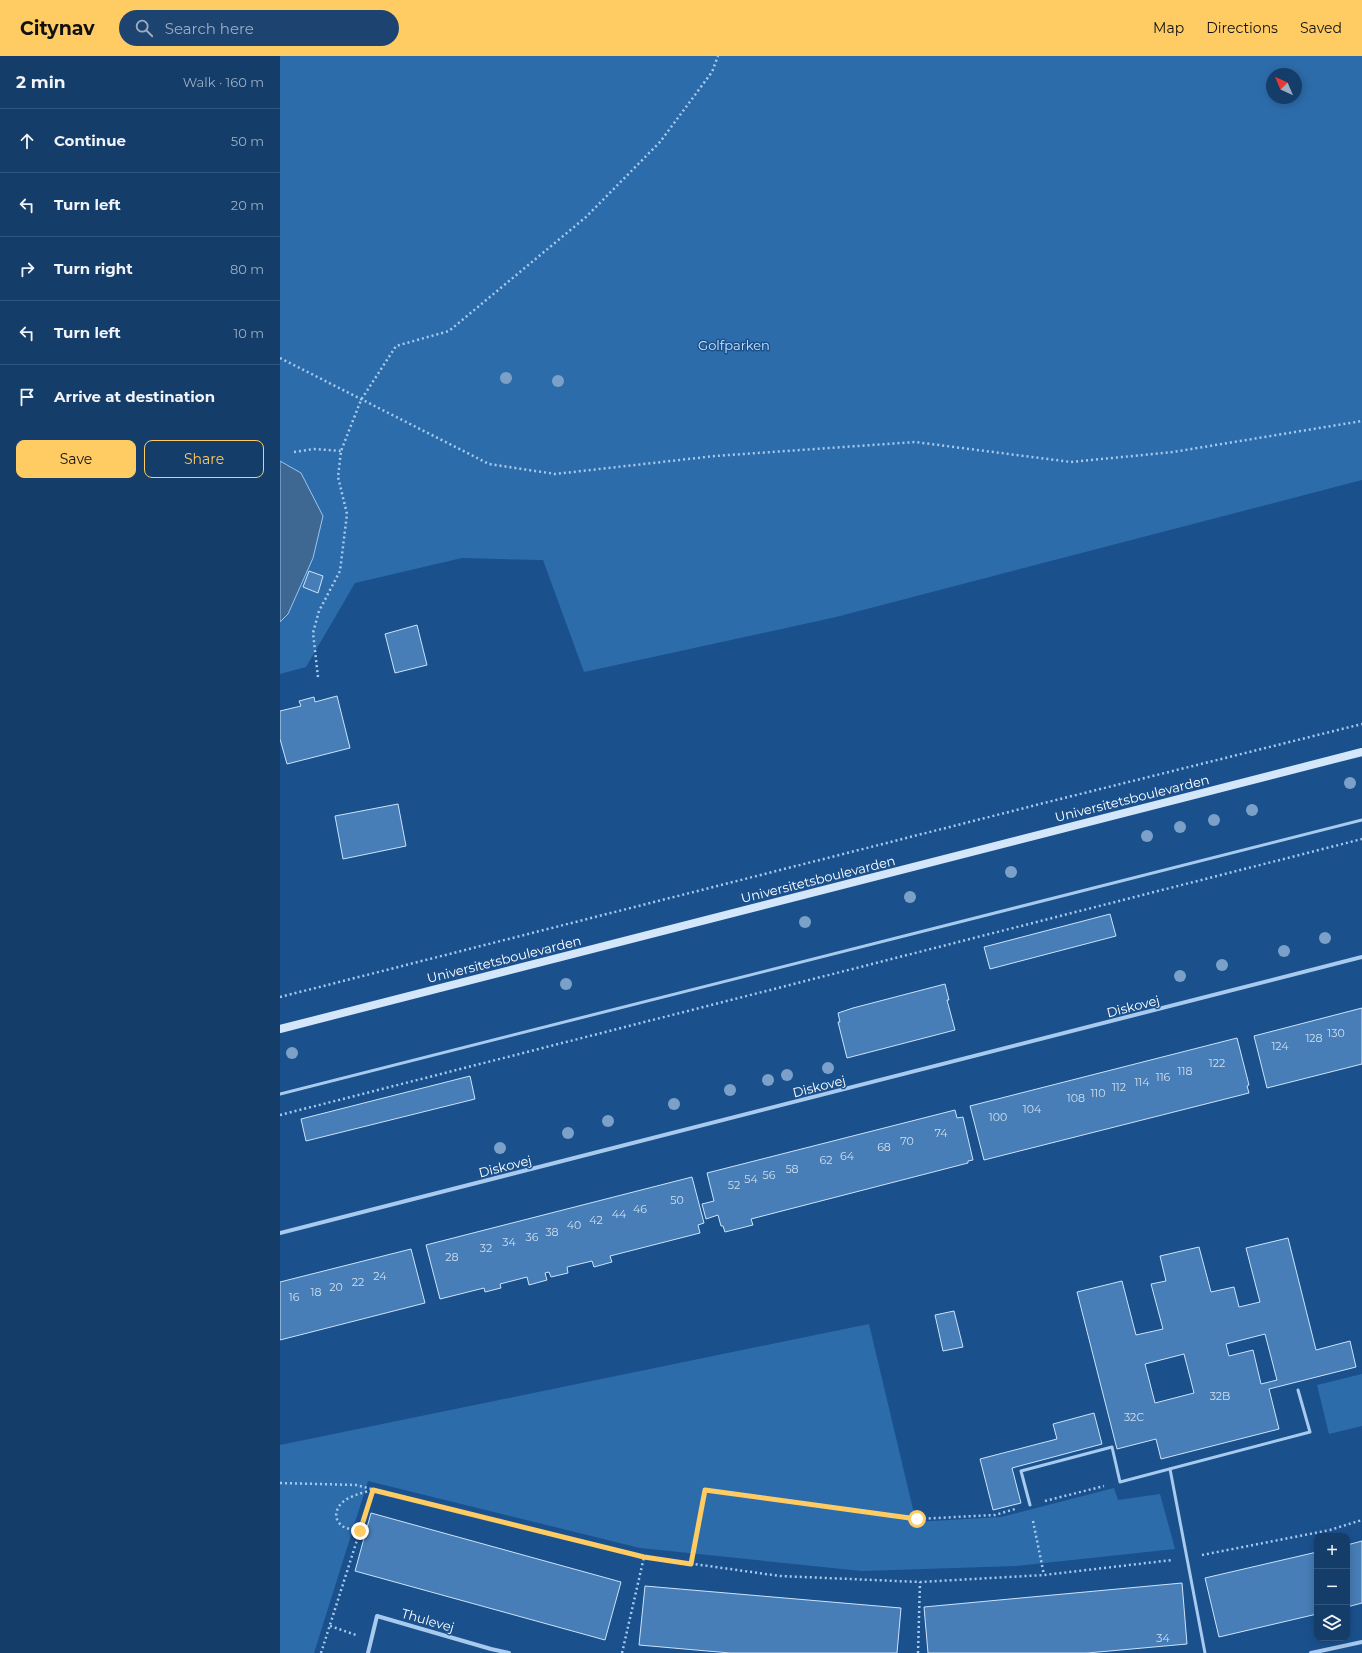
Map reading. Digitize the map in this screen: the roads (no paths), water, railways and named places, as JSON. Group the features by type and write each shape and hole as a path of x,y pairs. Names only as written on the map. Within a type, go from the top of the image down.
{"main road":[{"name":"Universitetsboulevarden","path":"280,1029 1362,752"}],"street":[{"name":"Diskovej","path":"280,1233 1362,957"},
{"name":"Thulevej","path":"368,1653 378,1616 509,1653"},
{"path":"1311,1653 1362,1642"}],"lane":[{"path":"280,1094 1362,820"},
{"path":"1030,1505 1021,1471 1096,1451 1112,1448 1120,1482 1310,1432 1298,1390"},
{"path":"1170,1469 1205,1653"}],"park label":[{"name":"Golfparken","path":"734,345"}]}
